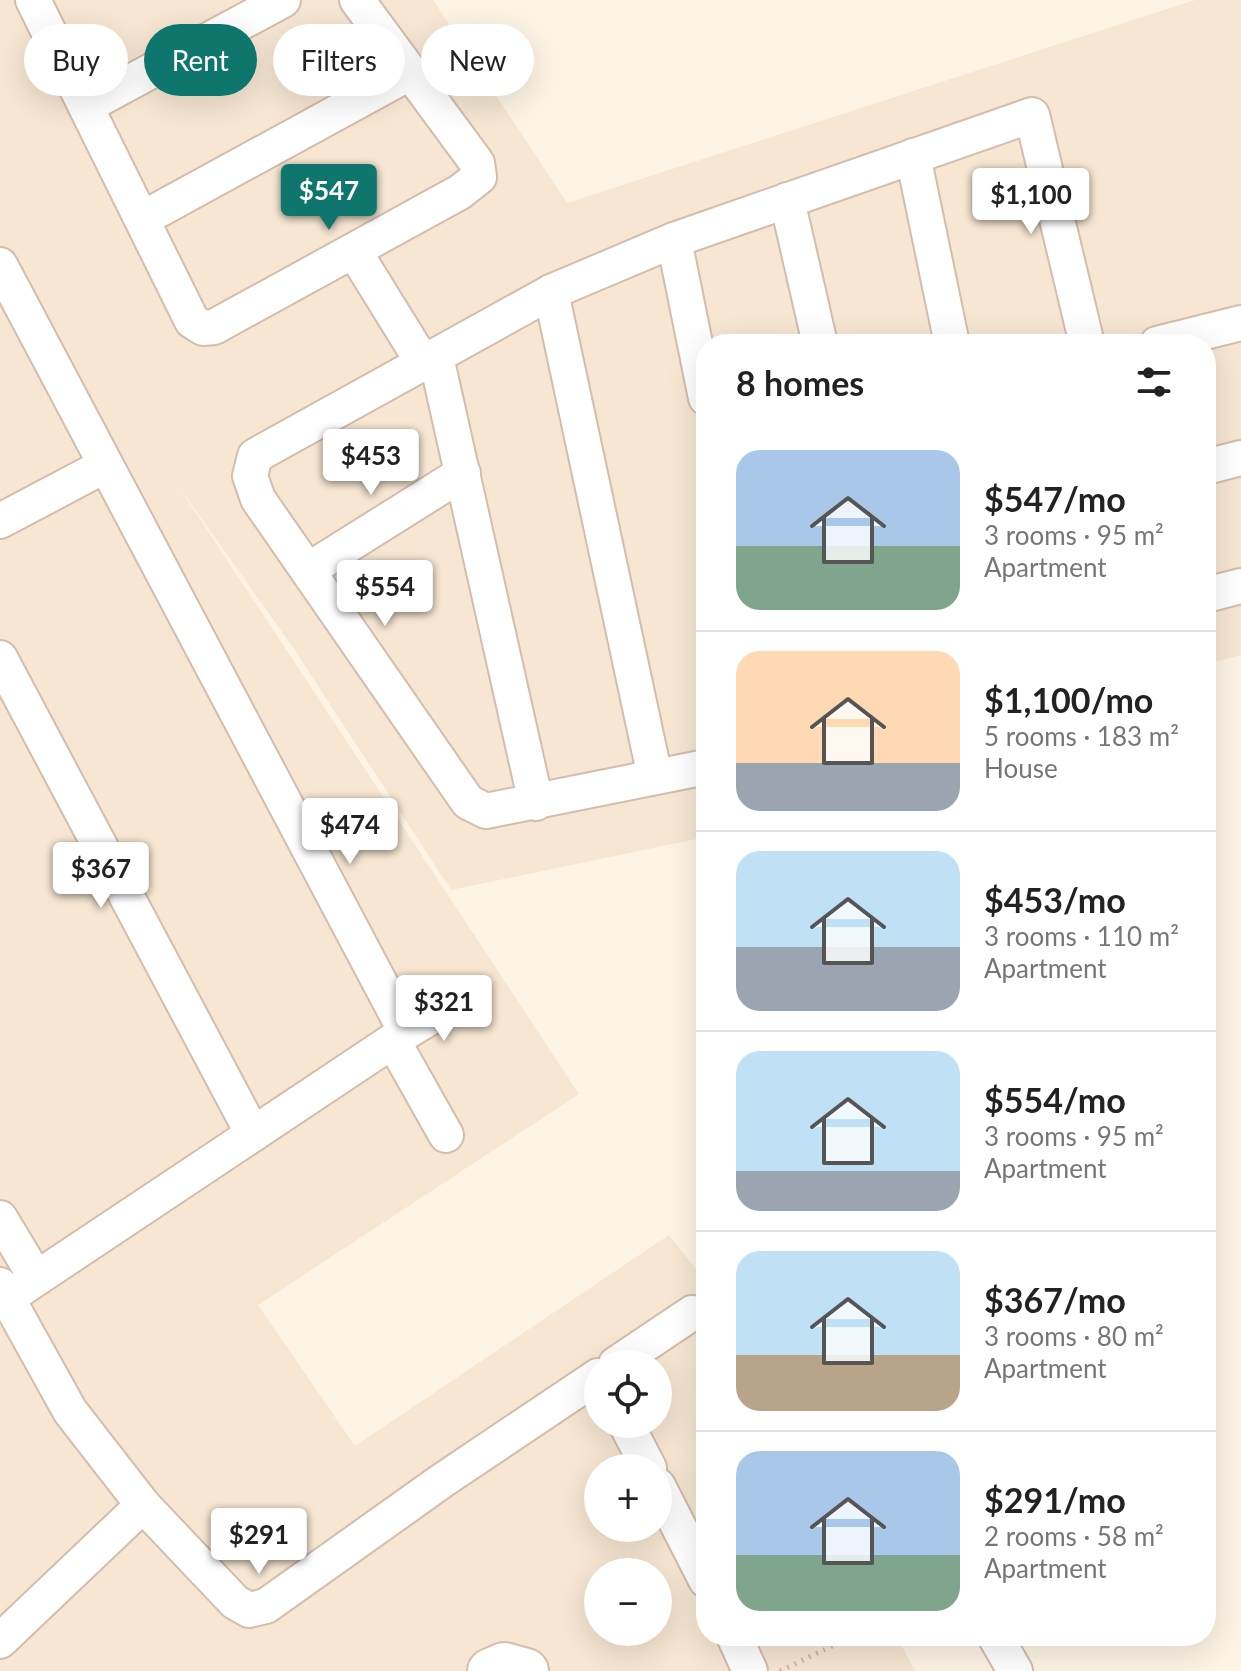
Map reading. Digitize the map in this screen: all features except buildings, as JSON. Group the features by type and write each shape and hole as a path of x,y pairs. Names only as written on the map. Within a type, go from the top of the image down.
{"street":[{"path":"33,0 88,105 192,321 203,328 214,327 354,251 460,192 479,177 477,163 357,0"},
{"path":"88,105 283,0"},
{"path":"142,219 411,72"},
{"path":"696,769 486,811 468,802 310,569 258,499 250,476 255,456 551,292 674,240 1032,115 1085,334"},
{"path":"913,156 950,334"},
{"path":"787,200 818,334"},
{"path":"674,240 696,349"},
{"path":"354,251 429,359 463,473 536,803"},
{"path":"0,265 400,1037 446,1135"},
{"path":"551,292 655,777"},
{"path":"1197,334 1241,323"},
{"path":"1216,464 1241,458"},
{"path":"0,521 104,466"},
{"path":"310,569 463,473"},
{"path":"1216,592 1241,586"},
{"path":"0,658 253,1134"},
{"path":"451,1005 36,1278 4,1292 70,1411 143,1505 235,1602 249,1610 266,1606 443,1480 584,1385"},
{"path":"0,1218 36,1278"},
{"path":"637,1350 692,1313"},
{"path":"0,1641 143,1505"},
{"path":"672,1513 696,1560"},
{"path":"739,1646 750,1671"},
{"path":"1001,1646 1015,1671"},
{"path":"490,1671 504,1665 526,1671"}],"path":[{"path":"780,1671 832,1646"}],"shaded area":[{"path":"0,0 433,0 449,24 421,24 421,96 496,96 567,203 1195,0 1241,0 1241,655 1216,661 1216,334 696,334 696,839 451,890 294,649 177,484 579,1094 258,1305 355,1446 669,1235 696,1269 696,1646 902,1646 915,1671 0,1671"}]}
